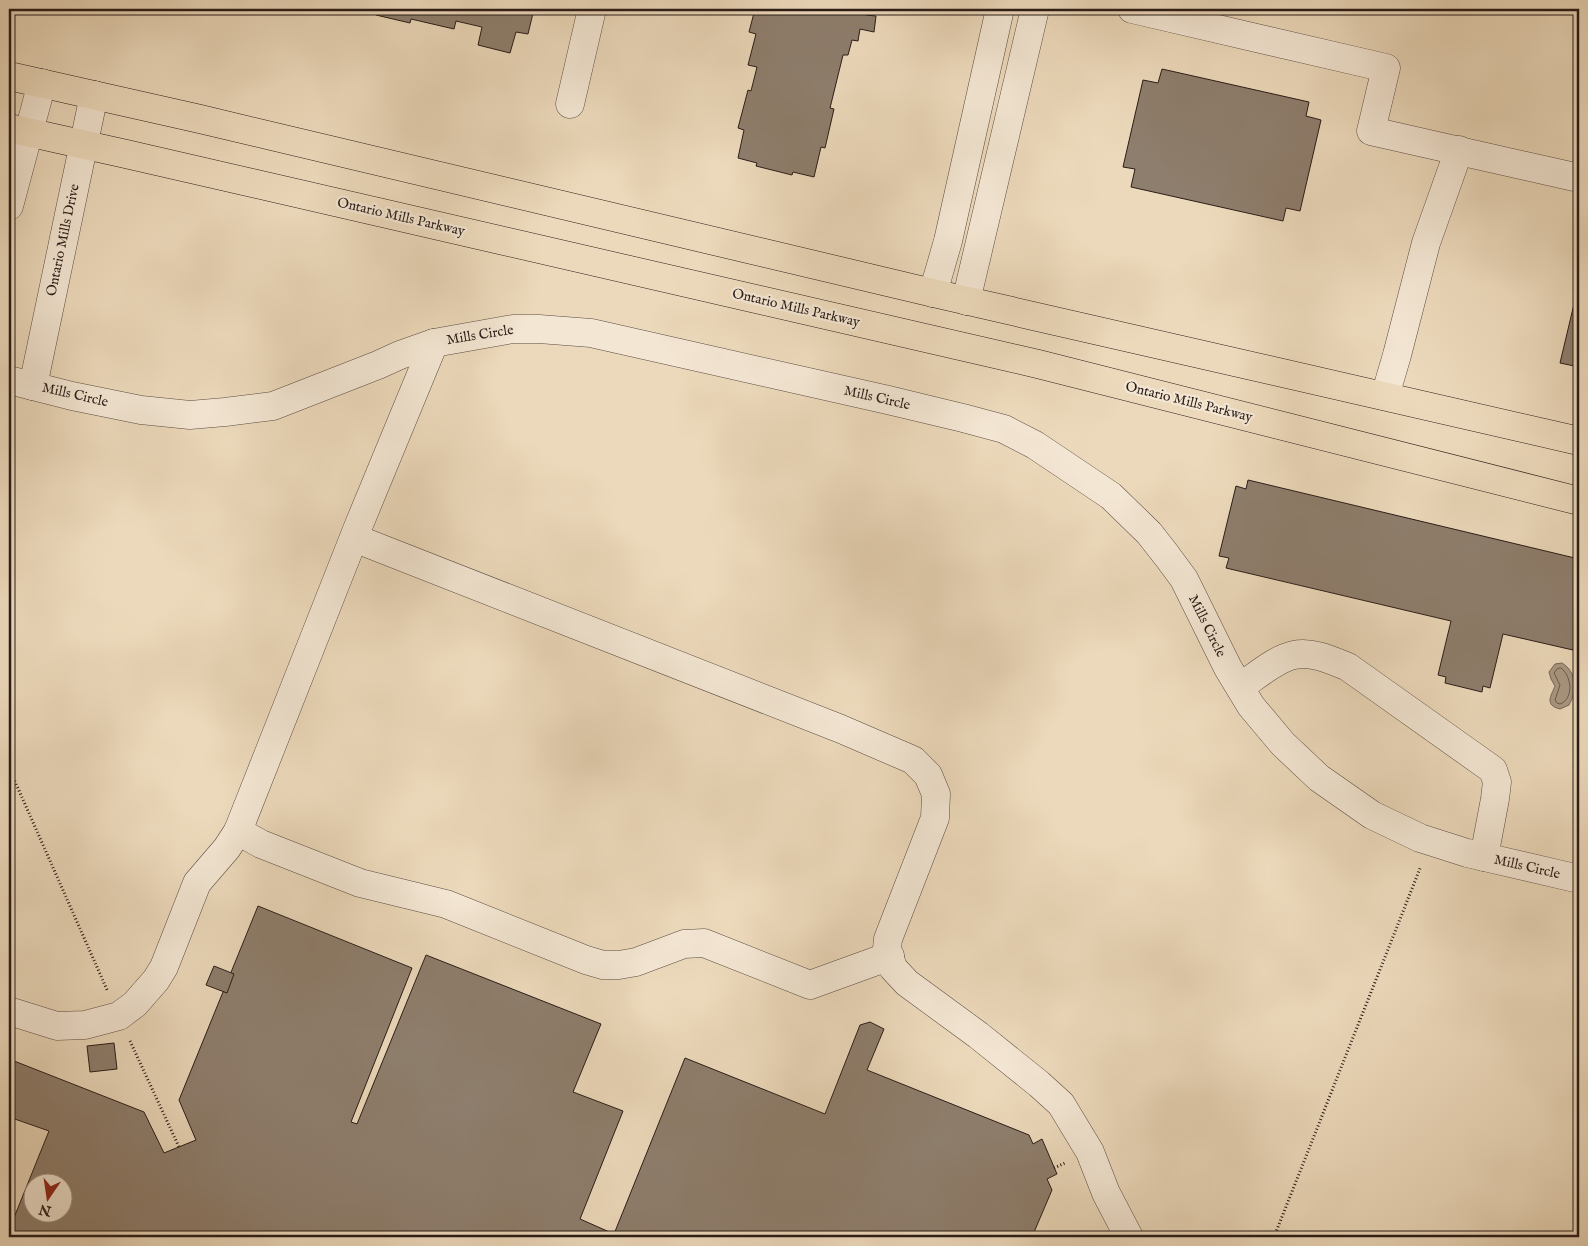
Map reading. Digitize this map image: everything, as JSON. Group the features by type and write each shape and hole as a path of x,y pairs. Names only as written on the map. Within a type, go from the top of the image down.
{"main road":[{"path":"9,76 258,132 933,293 1579,441"},
{"name":"Ontario Mills Parkway","path":"19,130 1038,364 1579,501"}],"street":[{"path":"570,104 592,9"},
{"path":"933,293 948,241 1000,9"},
{"path":"966,300 1035,9"},
{"path":"1132,9 1386,68 1371,131 1579,178"},
{"path":"9,206 19,130 42,83"},
{"name":"Ontario Mills Drive","path":"21,383 94,95"},
{"path":"1385,396 1426,243 1459,150"},
{"name":"Mills Circle","path":"21,383 72,396 166,413 190,415 257,409 273,406 434,343 513,329 539,329 591,333 907,404 1004,430 1035,445 1110,496 1149,533 1184,579 1228,668 1251,706 1283,744 1319,778 1372,815 1429,841 1484,857 1579,879"},
{"path":"9,1011 57,1026 85,1025 119,1016 135,1004 156,980 164,966 197,883 227,848 238,831 354,538 434,343"},
{"path":"354,538 841,729 913,760 928,776 936,794 935,818 888,939 886,949 894,968 907,983 978,1035 1061,1104 1090,1152 1106,1193 1129,1237"},
{"path":"1240,688 1280,660 1294,654 1309,654 1348,667 1493,770 1497,782 1484,857"},
{"path":"238,831 260,844 360,884 446,904 603,965 636,962 684,944 704,943 810,985 890,956"}],"path":[{"path":"9,768 179,1147"},
{"path":"1274,1237 1421,866 1429,841"}],"water":[{"path":"1562,663 1571,671 1574,688 1569,705 1560,709 1550,703 1555,686 1549,672 1555,664"}],"building":[{"path":"372,9 534,9 528,34 516,32 510,53 478,45 482,27 456,21 454,29 411,19 410,23 376,15 377,10"},
{"path":"755,9 868,9 866,15 876,16 874,32 860,29 858,41 852,40 848,55 843,55 830,108 834,109 825,148 821,147 814,177 793,172 792,175 756,166 757,163 738,158 744,130 738,128 748,90 751,91 757,67 748,65 756,34 749,32"},
{"path":"1162,69 1309,102 1306,116 1321,120 1300,211 1286,208 1283,221 1131,187 1135,169 1123,167 1143,80 1158,83"},
{"path":"1579,283 1579,367 1560,363"},
{"path":"1248,480 1579,559 1579,640 1575,639 1573,650 1503,634 1490,688 1483,686 1482,692 1445,683 1446,677 1438,675 1451,621 1226,568 1229,558 1219,556 1236,486 1246,489"},
{"path":"258,906 412,968 351,1122 357,1124 426,955 601,1024 573,1092 623,1111 580,1219 614,1234 685,1058 825,1114 860,1025 870,1022 884,1029 867,1070 1029,1135 1033,1144 1042,1139 1057,1174 1047,1179 1052,1190 1032,1237 9,1237 9,1230 22,1198 22,1224 72,1224 72,1174 32,1174 49,1131 9,1117 9,1059 144,1112 164,1153 196,1140 179,1100"},
{"path":"214,966 234,974 227,993 206,985"},
{"path":"114,1043 117,1069 90,1072 87,1046"}]}
